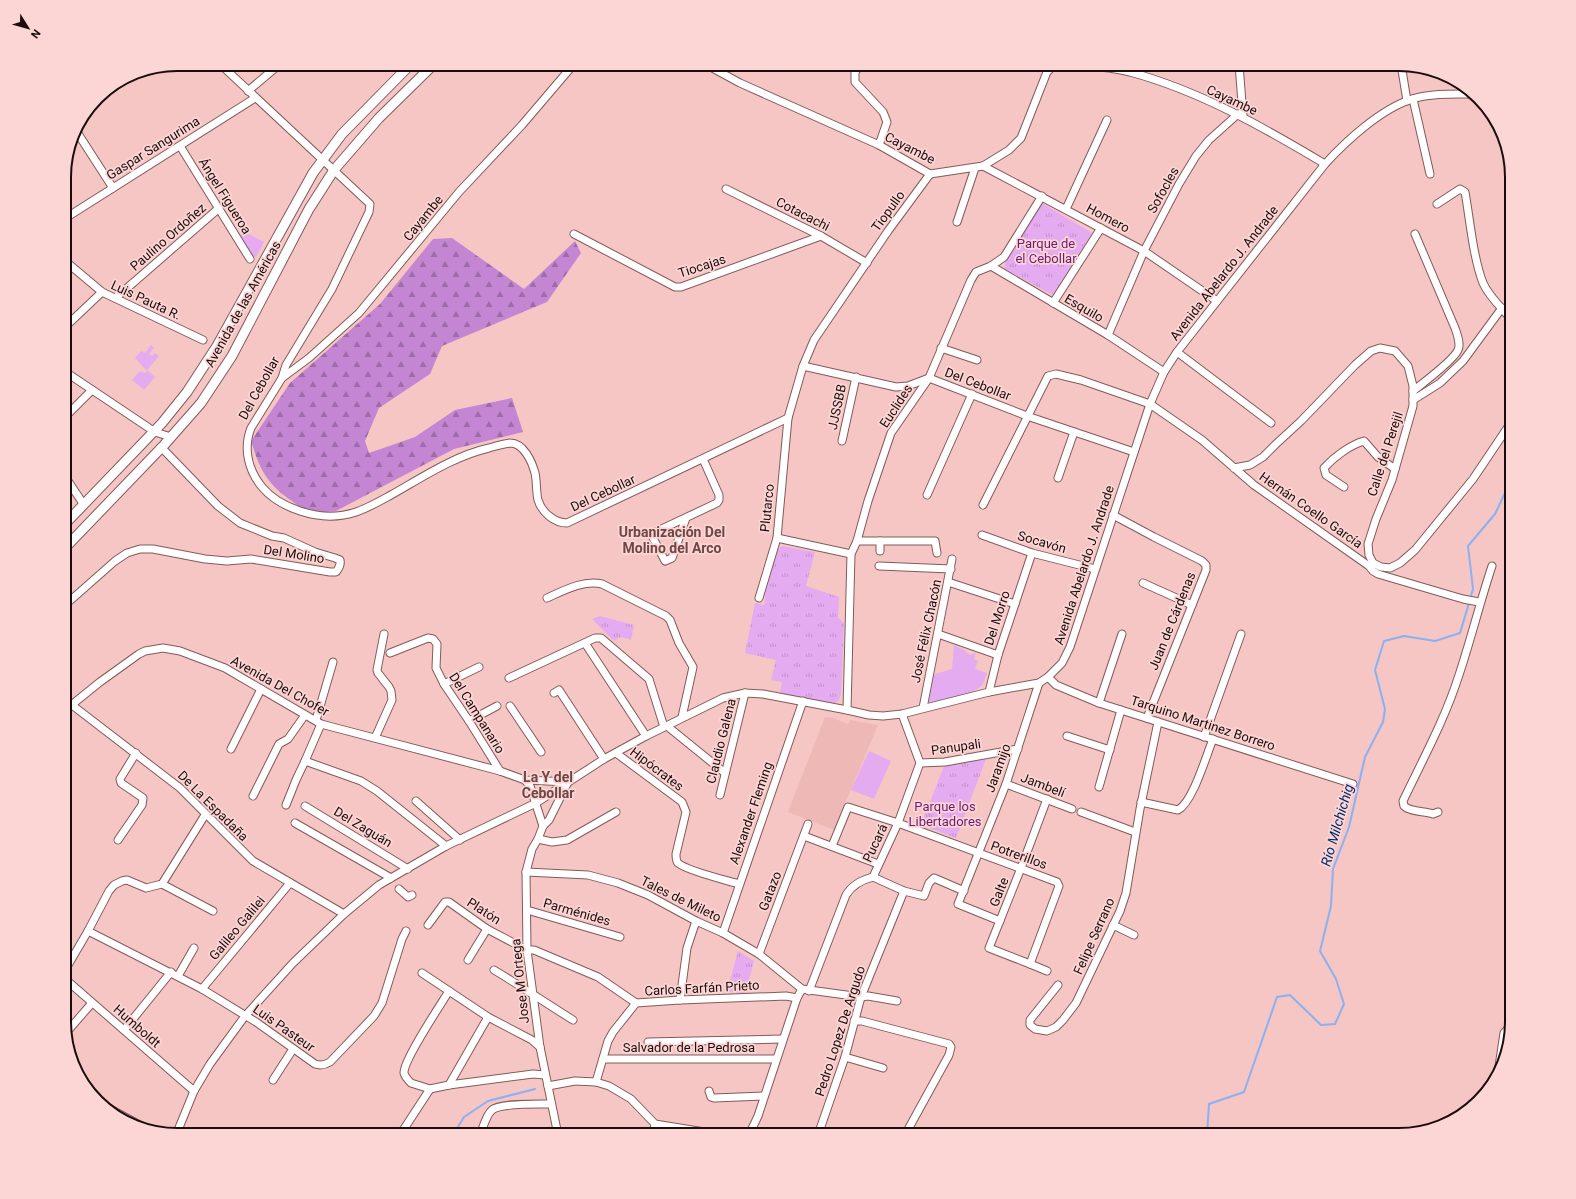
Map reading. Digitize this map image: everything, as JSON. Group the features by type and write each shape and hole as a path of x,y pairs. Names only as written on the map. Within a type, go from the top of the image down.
{"main road":[{"name":"Avenida de las Américas","path":"71,519 154,432 202,371 296,201 322,159 345,131 404,71"},
{"name":"Avenida de las Américas","path":"71,542 162,447 200,402 232,356 309,209 334,170 379,118 427,71"}],"street":[{"path":"227,71 334,170"},
{"path":"248,91 272,71"},
{"name":"Cayambe","path":"282,378 309,358 359,314 459,192 522,125 568,71"},
{"name":"Cayambe","path":"718,71 740,83 879,145 930,174 983,166 1009,150 1022,138 1048,71"},
{"path":"856,71 855,82 883,112 887,122 879,145"},
{"name":"Cayambe","path":"1122,71 1173,86 1240,115 1325,164"},
{"path":"1239,71 1240,115"},
{"path":"1403,71 1430,174"},
{"name":"Avenida Abelardo J. Andrade","path":"179,1128 194,1091 210,1064 245,1016 293,963 344,914 379,884 408,869 446,846 536,803 604,759 646,736 724,698 745,693 764,694 869,715 882,716 902,714 989,692 1039,683 1048,677 1062,663 1070,647 1150,404 1164,372 1177,352 1325,164 1344,143 1386,112 1410,100 1443,94 1465,94"},
{"name":"Gaspar Sangurima","path":"71,215 255,98"},
{"name":"Sofocles","path":"1108,335 1144,250 1178,184 1196,156 1210,140 1240,115"},
{"path":"1066,209 1107,120"},
{"path":"79,136 113,188"},
{"name":"Ángel Figueroa","path":"180,146 250,259"},
{"name":"Homero","path":"983,166 1144,250 1217,301"},
{"path":"957,222 975,168"},
{"name":"Del Cebollar","path":"334,170 370,204 371,208 332,289 286,365 282,378 251,428 248,436 246,452 253,471 269,495 281,503 307,514 323,516 357,512 382,500 457,458 476,451 509,443 520,447 528,456 535,472 538,500 545,512 556,520 568,523 788,418"},
{"name":"Tiopullo","path":"867,264 888,231 930,174"},
{"name":"Cotacachi","path":"726,189 822,236 867,264"},
{"path":"1437,204 1460,189 1465,192 1475,252 1484,284 1505,312"},
{"name":"Euclides","path":"847,710 851,554 857,540 868,501 891,433 929,378 971,280 976,272 991,266 1004,256 1042,196"},
{"name":"Paulino Ordoñez","path":"114,298 126,290 218,209"},
{"path":"1053,303 1101,228"},
{"name":"Tiocajas","path":"574,234 675,287 681,287 822,236"},
{"path":"1413,391 1454,355 1458,350 1459,344 1455,328 1415,234"},
{"path":"788,418 803,366 814,340 867,264"},
{"name":"Luis Pauta R.","path":"71,266 102,292 203,340"},
{"name":"Esquilo","path":"991,266 1108,335 1164,372"},
{"path":"71,321 102,292"},
{"path":"1413,400 1440,383 1463,361 1502,308"},
{"path":"941,348 978,360"},
{"name":"Calle del Perejil","path":"1234,468 1250,465 1263,457 1301,421 1355,365 1372,351 1380,348 1389,349 1400,356 1408,366 1413,386 1413,406 1395,469 1368,544 1371,564"},
{"path":"1177,352 1271,423"},
{"name":"Del Cebollar","path":"803,366 896,387 908,386 929,378 1026,416 1134,452"},
{"name":"Hernán Coello García","path":"1026,416 1048,376 1056,374 1081,380 1150,404 1202,440 1254,485 1371,564 1373,572 1477,602"},
{"path":"71,376 154,432 171,437"},
{"name":"JJSSBB","path":"842,442 856,377"},
{"path":"71,411 92,390"},
{"path":"927,495 972,394"},
{"path":"983,505 1026,416"},
{"name":"Plutarco","path":"759,598 777,538 788,418"},
{"path":"1371,564 1390,568 1400,563 1415,550 1473,479 1505,431"},
{"path":"1058,478 1074,432"},
{"path":"1344,487 1326,475 1324,468 1330,462 1358,443 1364,442 1378,457 1395,469"},
{"name":"Del Molino","path":"71,600 115,561 127,553 140,549 153,549 205,559 228,561 251,559 330,572 336,572 340,566 340,560 315,552 284,538 272,536 240,523 218,506 162,447"},
{"path":"686,518 672,558 666,562 651,534 686,518 719,500 720,495 703,459"},
{"path":"71,486 84,505"},
{"name":"Juan de Cárdenas","path":"1113,515 1154,538 1202,561 1206,565 1206,570 1147,718"},
{"name":"Socavón","path":"982,535 1032,552 1095,569"},
{"path":"777,538 851,554"},
{"path":"857,540 935,540 937,553"},
{"path":"880,541 880,551"},
{"name":"Del Morro","path":"989,692 998,655 1032,552"},
{"name":"José Félix Chacón","path":"923,708 952,559"},
{"path":"879,566 951,569"},
{"path":"1436,813 1407,808 1404,806 1403,801 1440,726 1459,675 1477,602 1492,566"},
{"path":"548,598 569,588 595,582 602,584 666,616 670,620 679,643 693,666 682,718"},
{"path":"948,582 1015,604"},
{"path":"1143,583 1192,605"},
{"path":"375,738 392,700 391,691 377,670 384,634"},
{"path":"938,634 998,655"},
{"path":"1099,703 1122,634"},
{"path":"1204,737 1241,634"},
{"name":"Del Campanario","path":"390,653 428,638 433,639 437,644 436,668 444,684 470,721 500,771"},
{"path":"508,678 585,642 595,638 601,638 646,676 650,682 666,726 725,773"},
{"path":"585,642 646,736"},
{"name":"Avenida Del Chofer","path":"72,705 100,682 139,654 145,651 163,648 180,650 225,668 318,722 500,771 525,780 568,782"},
{"path":"286,805 305,761 318,722 333,662"},
{"path":"444,684 479,667"},
{"name":"Tarquino Martinez Borrero","path":"1048,677 1056,685 1099,703 1353,784"},
{"name":"Jaramijo","path":"1000,921 958,904 1006,784 1039,683"},
{"path":"231,749 261,689"},
{"path":"554,693 558,690 604,759"},
{"name":"Claudio Galena","path":"720,795 745,693"},
{"name":"Alexander Fleming","path":"723,933 803,701"},
{"name":"De La Espadaña","path":"72,705 180,788 205,815 253,861 344,914"},
{"path":"470,721 497,706"},
{"path":"510,706 541,752"},
{"path":"1099,788 1121,710"},
{"path":"902,714 920,763"},
{"path":"253,796 279,744 288,739 305,715"},
{"name":"Felipe Serrano","path":"1058,985 1030,1020 1030,1025 1035,1029 1047,1031 1056,1027 1076,1003 1120,910 1126,893 1135,832 1158,722"},
{"path":"1067,736 1110,750"},
{"path":"1141,802 1178,810 1181,808 1190,798 1212,739"},
{"name":"Panupali","path":"920,763 945,762 1018,749"},
{"name":"Hipócrates","path":"616,753 682,802 686,812 676,854 676,860 679,864 739,884"},
{"path":"118,840 142,805 143,798 121,783 120,779 136,754"},
{"path":"305,761 361,781 377,791 446,846"},
{"name":"Pucará","path":"752,1128 797,998 805,990 850,890 858,882 872,877 898,823 920,763"},
{"path":"525,780 530,786 543,826"},
{"name":"Jose M Ortega","path":"556,1128 540,1047 527,950 526,872 529,855 543,826 549,820 568,782"},
{"name":"Jambelí","path":"1006,784 1072,809"},
{"name":"Galte","path":"1030,964 989,948 1047,799"},
{"path":"416,801 460,840"},
{"name":"Del Zaguán","path":"305,806 408,869"},
{"name":"Potrerillos","path":"832,846 848,808 898,823 1053,881 1059,886 1030,964"},
{"path":"538,839 552,842 567,840 616,812"},
{"path":"1081,812 1135,832"},
{"path":"162,884 205,815"},
{"path":"295,823 391,878"},
{"name":"Gatazo","path":"759,954 808,824"},
{"path":"804,836 878,864"},
{"name":"Tales de Mileto","path":"526,872 588,875 618,883 648,895 696,921 723,933 759,954 805,990"},
{"path":"872,877 904,891 924,896 929,883 934,878 964,891"},
{"path":"71,960 109,891 114,885 128,880 146,888 162,884 213,911"},
{"name":"Galileo Galilei","path":"202,989 290,883"},
{"path":"399,890 408,897 412,895"},
{"name":"Pedro Lopez De Argudo","path":"820,1128 844,1057 861,997 904,891"},
{"name":"Platón","path":"428,925 445,902 449,902 487,929 527,950"},
{"name":"Parménides","path":"526,910 620,937"},
{"path":"680,1000 687,948 696,921"},
{"path":"1113,925 1134,935"},
{"path":"468,960 487,929"},
{"name":"Luis Pasteur","path":"88,931 202,989 245,1016 315,1064 320,1065 325,1065 336,1057 374,1016 382,1003 402,939 406,931"},
{"path":"124,1030 174,974 194,948"},
{"name":"Carlos Farfán Prieto","path":"527,950 534,950 598,977 636,1003 786,996 797,998"},
{"path":"1030,964 1047,971"},
{"path":"494,970 519,984 534,996 574,1020"},
{"path":"422,973 488,1017 532,1040 540,1047"},
{"name":"Humboldt","path":"71,984 194,1091"},
{"path":"805,990 861,997 868,996 897,1001"},
{"path":"449,991 404,1068 404,1074 410,1083 430,1089 449,1085 533,1074 545,1076"},
{"path":"71,1027 92,1003"},
{"path":"596,1082 608,1041 613,1032 636,1003"},
{"path":"449,1085 488,1017"},
{"path":"854,1022 862,1021 949,1044 951,1048 949,1055 909,1128"},
{"path":"1502,1043 1504,1033"},
{"path":"648,1042 772,1038 782,1039"},
{"path":"273,1080 293,1049"},
{"path":"844,1057 883,1068"},
{"name":"Salvador de la Pedrosa","path":"603,1059 776,1059"},
{"path":"548,1086 575,1082 596,1082 609,1086 631,1099 655,1124 680,1128"},
{"path":"405,1128 430,1089"},
{"path":"709,1091 711,1097 714,1098 764,1096"},
{"path":"483,1128 491,1110 496,1108 526,1104 551,1104"},
{"path":"655,1124 655,1128"}],"shaded area":[{"path":"825,717 833,718 848,724 850,720 878,725 834,830 788,812"}],"green space":[{"name":"Parque de el Cebollar","path":"1042,203 1092,233 1053,295 1004,269 1006,258"},
{"path":"243,231 264,242 256,257 252,256 239,237"},
{"path":"452,238 524,289 575,241 581,253 547,302 442,346 430,374 379,408 365,441 369,453 415,437 455,410 512,398 523,432 454,449 336,511 318,512 301,508 283,495 270,482 261,468 251,441 290,383 380,304 433,239"},
{"path":"151,345 154,348 149,354 152,356 155,353 159,356 147,370 155,377 144,390 132,380 140,371 145,373 147,371 135,358 141,351 145,353"},
{"path":"782,546 815,552 806,586 839,597 838,618 844,623 841,694 838,700 831,704 780,693 782,682 771,680 776,660 745,653 755,603 764,605 768,572 776,553"},
{"path":"600,616 634,625 631,640 626,638 618,638 614,641 592,619"},
{"path":"954,645 970,655 976,653 974,659 978,661 975,669 987,673 983,683 980,687 969,693 954,698 926,703 932,675 952,669"},
{"path":"869,751 891,761 874,799 851,790"},
{"name":"Parque los Libertadores","path":"986,759 956,838 921,825 944,766"},
{"path":"738,951 754,961 745,994 727,991"}],"waterway":[{"name":"Río Milchichig","path":"1470,599 1473,589 1468,546 1495,514 1505,493"},
{"name":"Río Milchichig","path":"1207,1128 1209,1104 1244,1092 1277,997 1290,995 1321,1025 1335,1024 1344,1004 1336,979 1320,951 1331,906 1333,869 1349,827 1365,757 1383,722 1385,709 1375,670 1384,641 1404,636 1435,641 1460,633 1469,603"},
{"path":"457,1128 464,1117 488,1101 535,1089"}],"district":[{"name":"Urbanización Del Molino del Arco","path":"672,540"},
{"name":"La Y del Cebollar","path":"548,786"}]}
